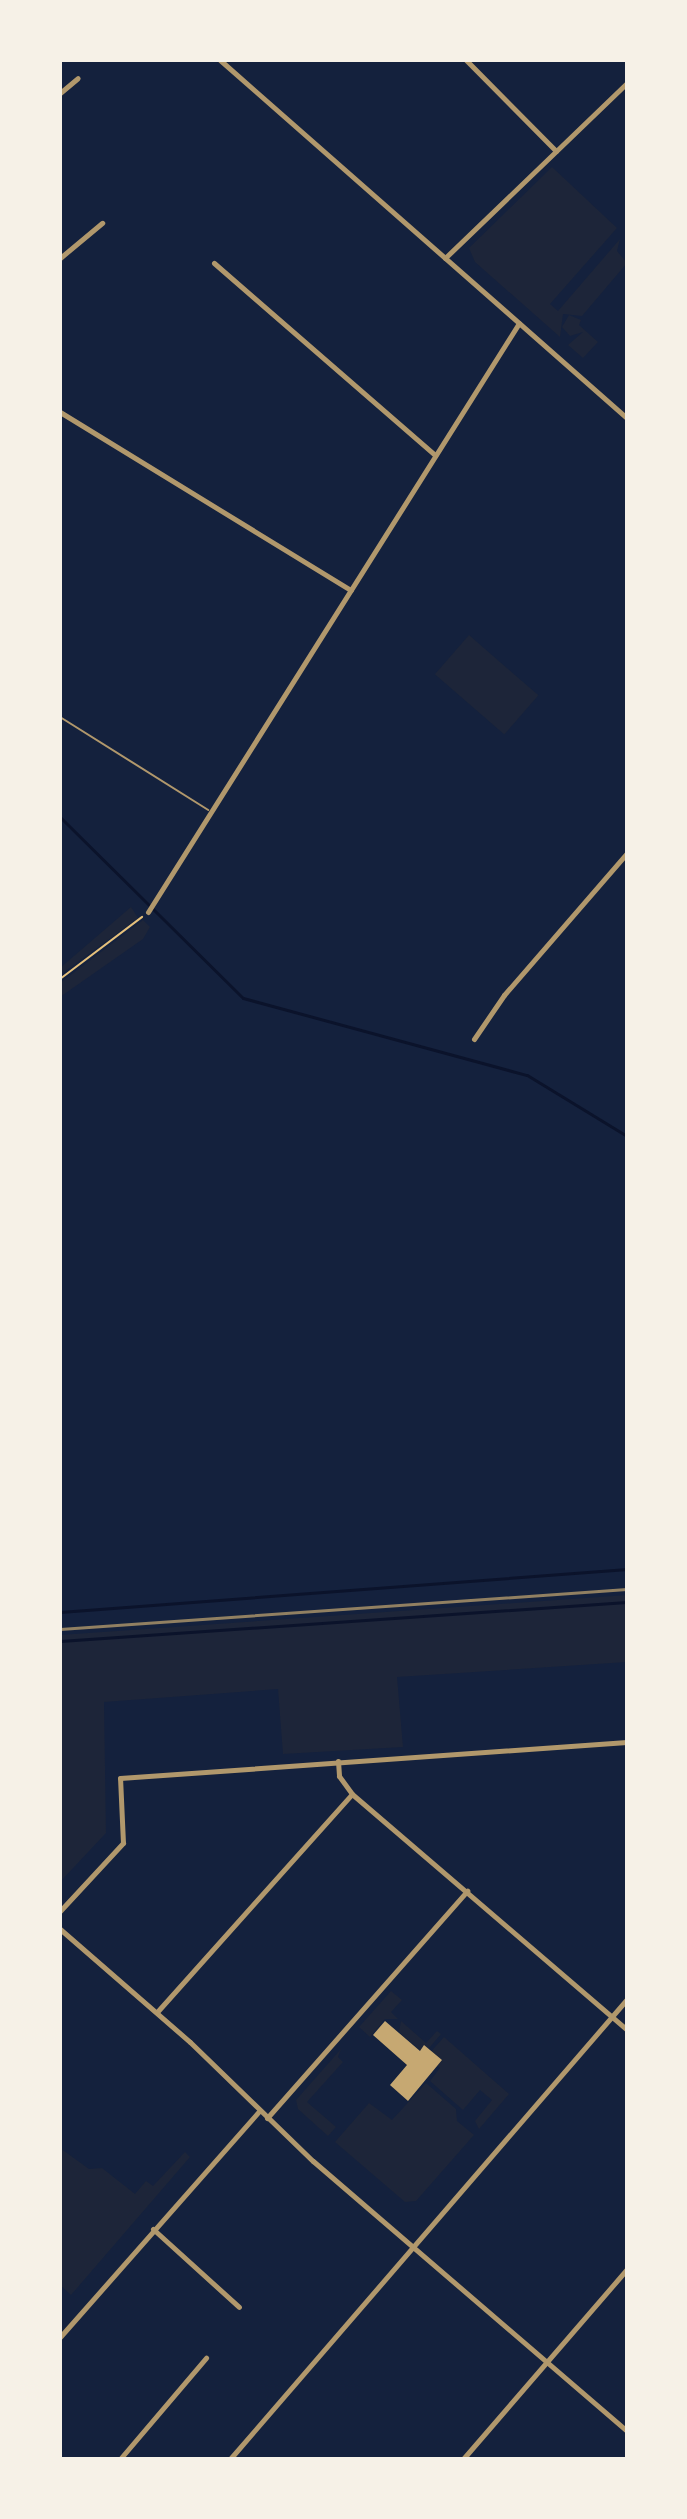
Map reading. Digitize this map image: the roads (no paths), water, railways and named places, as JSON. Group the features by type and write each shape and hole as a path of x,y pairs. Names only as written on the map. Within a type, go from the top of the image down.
{"street":[{"path":"220,60 627,418"},
{"path":"466,60 556,151"},
{"path":"60,93 78,78"},
{"path":"445,258 627,83"},
{"path":"60,258 102,223"},
{"path":"214,263 435,455"},
{"path":"145,914 212,813 519,323"},
{"path":"60,412 351,590"},
{"path":"474,1039 504,995 627,853"},
{"path":"60,1911 123,1843 120,1778 627,1742"},
{"path":"338,1761 339,1776 352,1794 627,2030"},
{"path":"157,2012 352,1794"},
{"path":"266,2119 467,1891"},
{"path":"60,1929 157,2012 266,2119 627,2431"},
{"path":"230,2459 627,1999"},
{"path":"60,2337 259,2111"},
{"path":"153,2229 239,2307"},
{"path":"463,2459 627,2269"},
{"path":"120,2459 206,2358"}],"lane":[{"path":"60,717 212,813"}],"waterway":[{"path":"60,817 243,998 527,1075 627,1136"},
{"path":"60,1612 627,1569"},
{"path":"60,1641 627,1602"}],"railway":[{"path":"60,1629 627,1589"}]}
